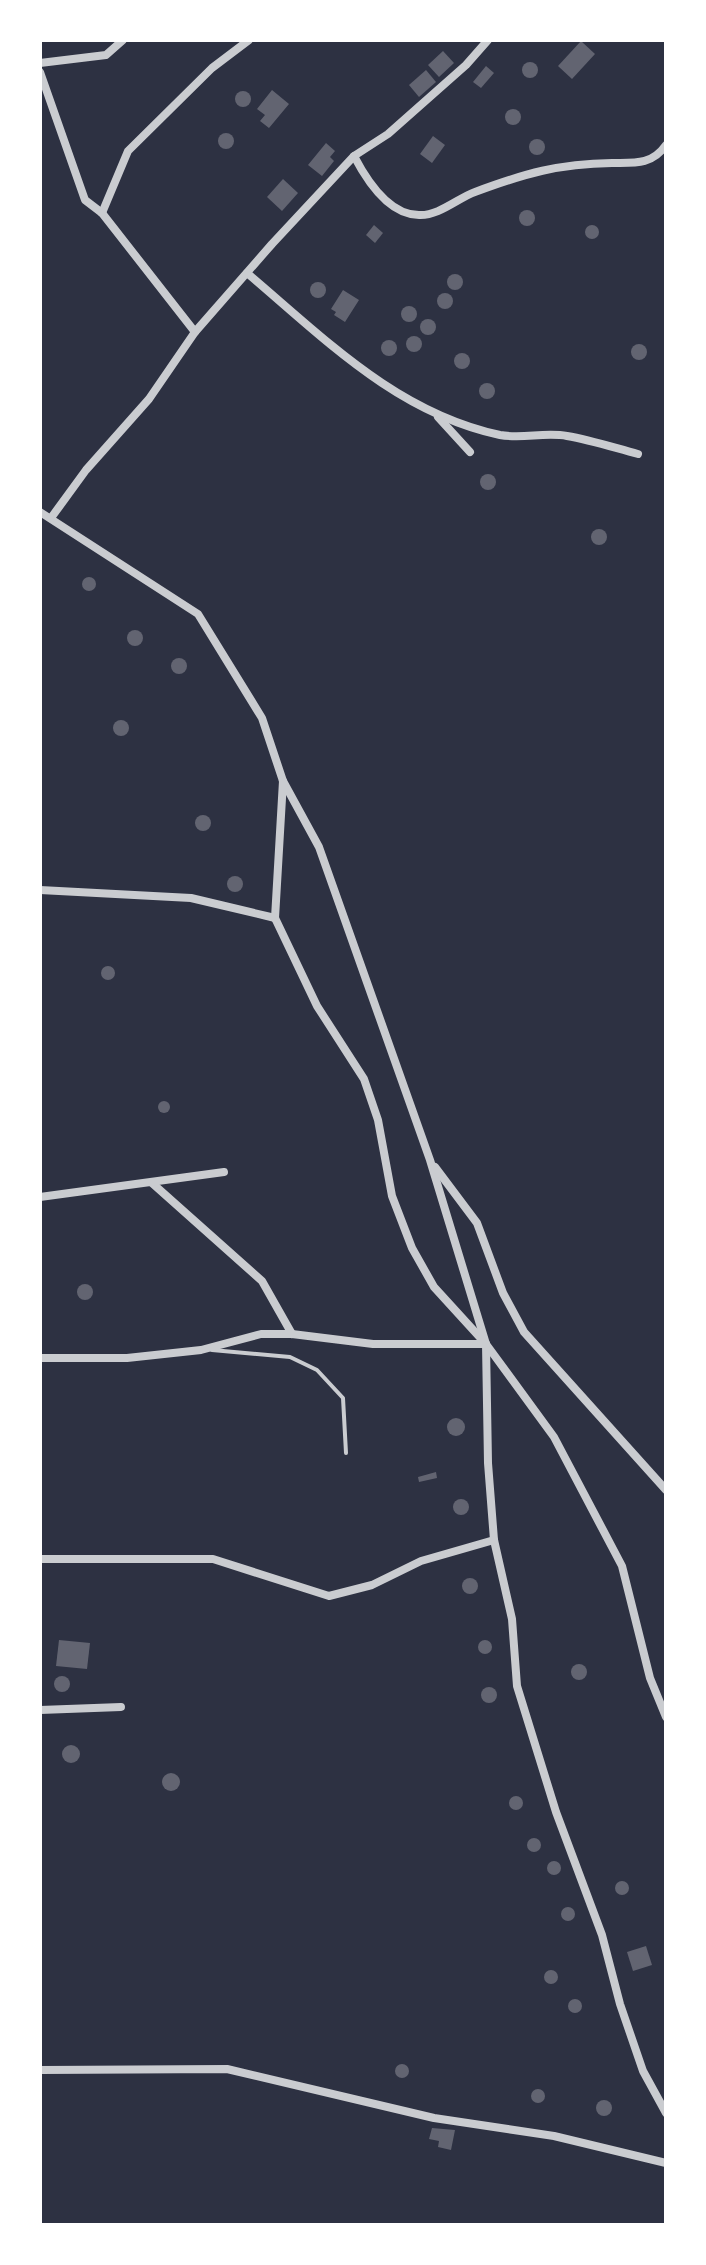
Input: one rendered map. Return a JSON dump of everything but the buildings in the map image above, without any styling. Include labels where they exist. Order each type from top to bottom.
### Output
[{"type":"street","points":[[40,63],[106,55],[123,40]]},
{"type":"street","points":[[102,213],[128,151],[212,68],[249,40]]},
{"type":"street","points":[[51,518],[86,470],[149,399],[195,332],[247,273],[354,156],[388,134],[466,65],[488,40]]},
{"type":"street","points":[[40,72],[85,200],[102,213],[195,332]]},
{"type":"street","points":[[354,156],[370,186],[405,212],[421,216],[471,194],[564,164],[641,162],[657,158],[666,145]]},
{"type":"street","points":[[247,273],[351,361],[403,399],[437,417],[503,435],[565,435],[638,454]]},
{"type":"street","points":[[437,417],[470,452]]},
{"type":"street","points":[[40,512],[198,614],[262,718],[283,781],[319,847],[430,1160],[486,1344],[488,1463],[494,1540],[512,1619],[517,1686],[556,1812],[586,1885],[643,2071],[666,2113]]},
{"type":"street","points":[[283,781],[275,918],[317,1006],[364,1079],[378,1120],[392,1196],[412,1248],[434,1287],[486,1344],[554,1437],[622,1566],[650,1678],[666,1717]]},
{"type":"street","points":[[40,890],[191,898],[275,918]]},
{"type":"street","points":[[430,1160],[477,1223],[503,1293],[524,1332],[666,1490]]},
{"type":"street","points":[[40,1197],[224,1172]]},
{"type":"street","points":[[152,1183],[262,1281],[292,1334]]},
{"type":"street","points":[[40,1358],[127,1358],[201,1350],[261,1334],[292,1334],[373,1344],[486,1344]]},
{"type":"street","points":[[40,1559],[213,1559],[329,1596],[372,1585],[421,1561],[494,1540]]},
{"type":"street","points":[[40,1710],[121,1707]]},
{"type":"street","points":[[40,2070],[227,2069],[434,2118],[554,2136],[666,2163]]},
{"type":"lane","points":[[201,1350],[290,1357],[317,1370],[343,1398],[346,1453]]}]
